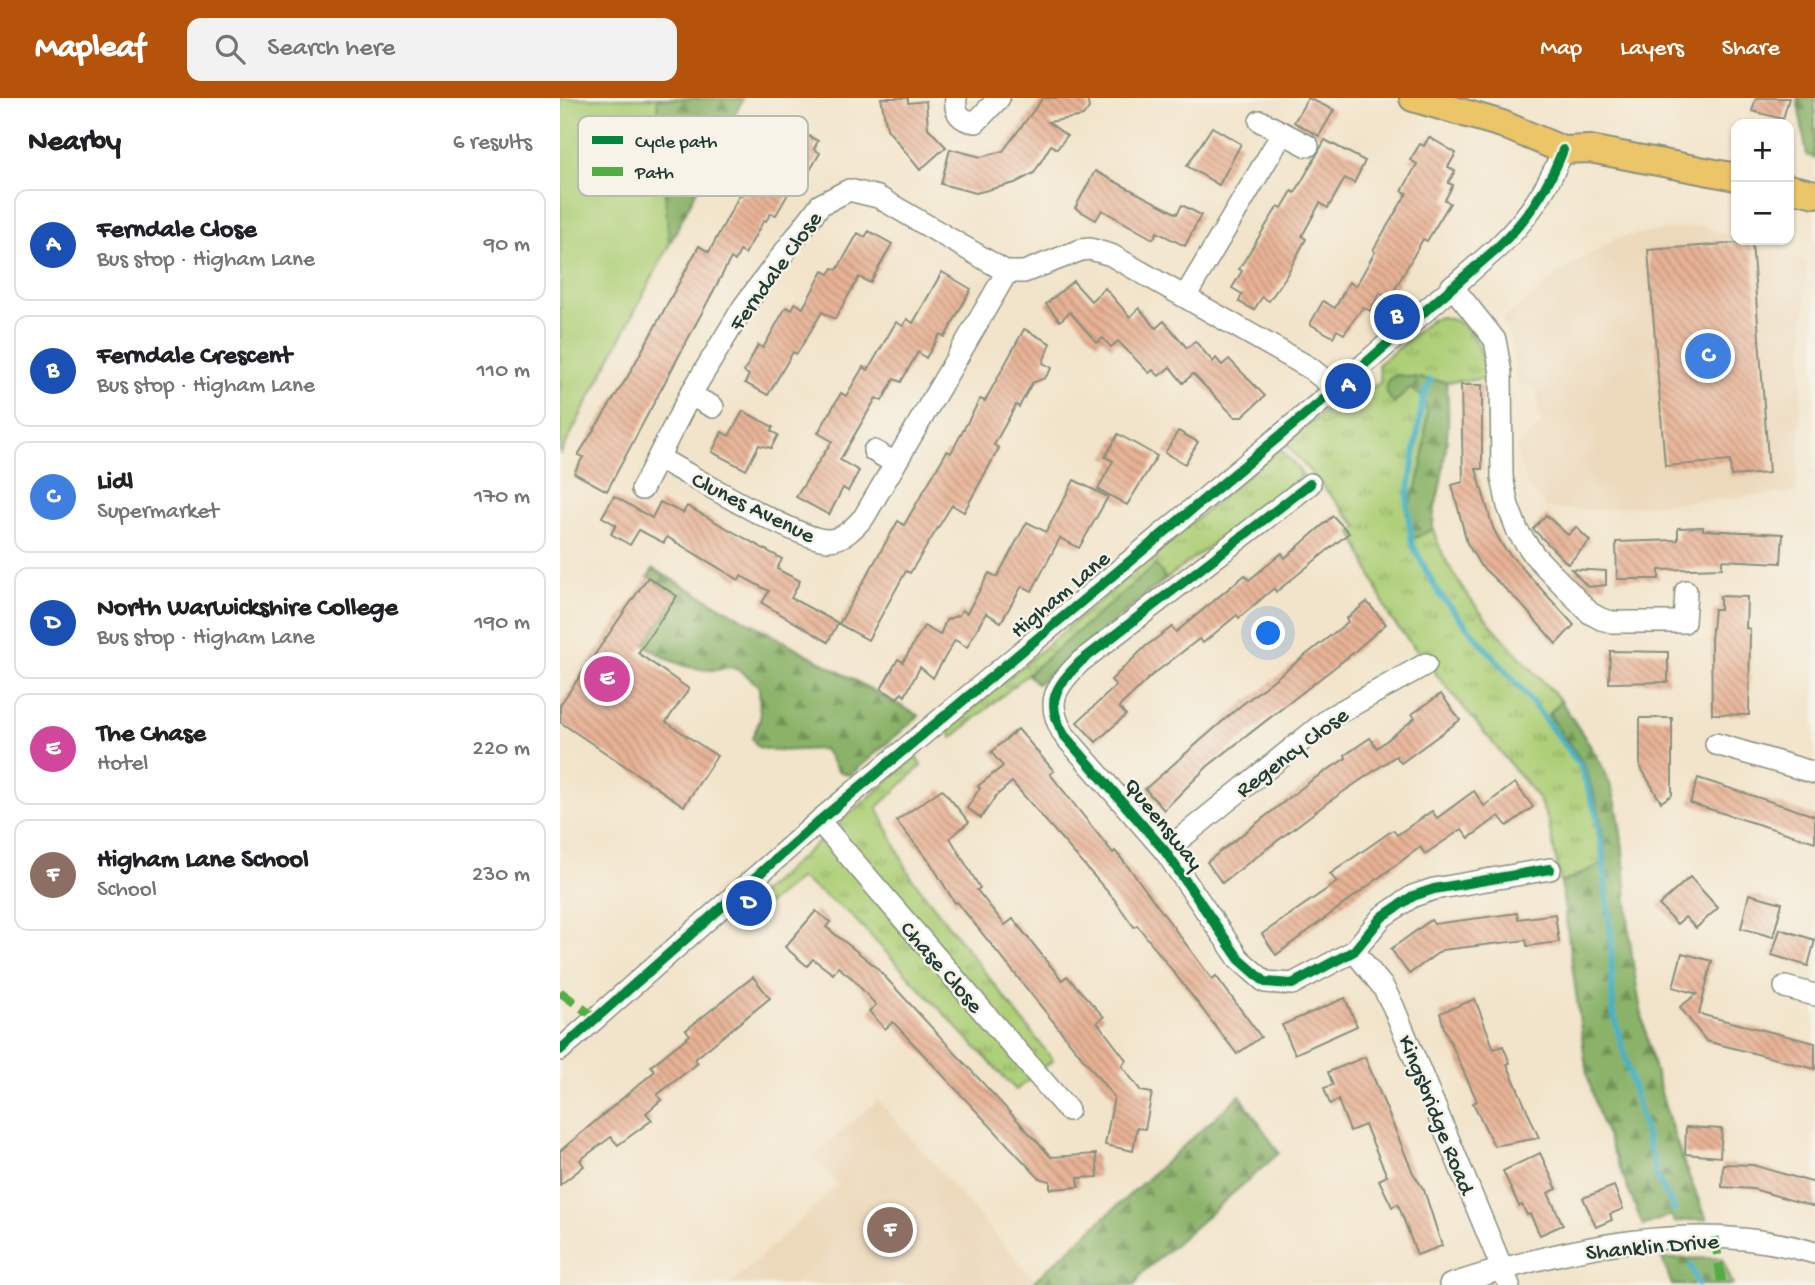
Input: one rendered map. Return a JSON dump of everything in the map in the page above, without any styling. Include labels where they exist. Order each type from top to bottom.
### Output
[{"type":"main road","points":[[1413,98],[1502,124],[1563,150],[1590,149],[1731,176]]},
{"type":"main road","points":[[1794,189],[1815,194]]},
{"type":"street","points":[[956,98],[955,109],[960,115],[967,121],[976,122],[984,118],[999,98]]},
{"type":"street","points":[[1261,121],[1308,145]]},
{"type":"street","points":[[1186,295],[1282,134]]},
{"type":"street","name":"Higham Lane","points":[[560,1050],[819,821],[1336,389],[1515,231],[1546,187],[1563,150]]},
{"type":"street","name":"Ferndale Close","points":[[642,489],[660,459],[690,395],[744,306],[820,205],[841,192],[864,191],[878,197],[1007,272]]},
{"type":"street","points":[[1007,272],[1024,272],[1090,249],[1111,255],[1186,295],[1310,368],[1336,389]]},
{"type":"street","name":"Clunes Avenue","points":[[660,459],[802,535],[831,540],[856,527],[1007,272]]},
{"type":"street","points":[[1452,286],[1495,340],[1501,373],[1502,477],[1508,506],[1518,532],[1535,556],[1590,613],[1612,622],[1684,622],[1686,590]]},
{"type":"street","points":[[690,395],[713,407]]},
{"type":"street","points":[[874,451],[895,463]]},
{"type":"street","name":"Queensway","points":[[1310,484],[1080,662],[1060,683],[1055,696],[1056,720],[1064,734],[1165,851],[1239,959],[1265,982],[1292,984],[1354,951],[1365,934],[1382,917],[1413,896],[1434,889],[1550,869]]},
{"type":"street","name":"Regency Close","points":[[1165,851],[1331,717],[1426,664]]},
{"type":"street","points":[[1716,744],[1815,773]]},
{"type":"street","name":"Chase Close","points":[[819,821],[1068,1110]]},
{"type":"street","name":"Kingsbridge Road","points":[[1354,951],[1383,987],[1393,1006],[1505,1277]]},
{"type":"street","points":[[1785,987],[1815,995]]},
{"type":"street","name":"Shanklin Drive","points":[[1450,1285],[1505,1277],[1621,1243],[1715,1237],[1761,1241],[1815,1253]]},
{"type":"shaded area","points":[[1700,225],[1731,236],[1731,245],[1756,245],[1807,263],[1797,492],[1594,510],[1547,508],[1528,486],[1515,448],[1541,425],[1537,388],[1516,383],[1512,343],[1502,320],[1560,272],[1619,237]]},
{"type":"shaded area","points":[[878,1100],[1039,1285],[730,1285],[838,1185],[813,1156]]},
{"type":"green space","points":[[560,98],[657,98],[658,116],[578,116],[578,196],[665,196],[669,245],[560,455]]},
{"type":"green space","points":[[657,98],[743,99],[734,116],[658,116]]},
{"type":"green space","points":[[1797,98],[1815,98],[1815,158],[1807,155]]},
{"type":"green space","points":[[665,196],[694,196],[669,245]]},
{"type":"green space","points":[[1440,317],[1461,324],[1475,338],[1486,379],[1446,382],[1396,375],[1394,404],[1409,388],[1423,397],[1427,411],[1419,480],[1406,512],[1411,539],[1433,529],[1442,553],[1470,599],[1561,701],[1548,715],[1583,763],[1600,815],[1606,862],[1561,883],[1548,820],[1538,798],[1390,618],[1352,532],[1358,527],[1286,444],[1356,384],[1367,391],[1381,382],[1378,365],[1431,320]]},
{"type":"green space","points":[[1396,375],[1446,382],[1447,440],[1433,529],[1411,540],[1406,512],[1419,480],[1427,411],[1423,397],[1409,388],[1394,404],[1386,392],[1388,380]]},
{"type":"green space","points":[[1280,448],[1303,475],[1166,579],[1156,566],[952,738],[948,729]]},
{"type":"green space","points":[[1156,565],[1166,579],[1037,684],[1028,674]]},
{"type":"green space","points":[[653,569],[919,716],[850,775],[838,771],[824,749],[774,751],[758,747],[752,738],[760,720],[759,687],[750,678],[731,667],[706,670],[687,666],[669,660],[644,644],[677,596],[648,577]]},
{"type":"green space","points":[[1561,701],[1606,773],[1615,799],[1622,839],[1633,963],[1652,1060],[1682,1159],[1707,1219],[1674,1222],[1671,1215],[1643,1226],[1599,1116],[1587,1074],[1561,883],[1606,862],[1600,815],[1583,763],[1548,715]]},
{"type":"green space","points":[[916,756],[921,766],[877,808],[911,877],[1053,1060],[1016,1090],[850,914],[800,878],[754,915],[749,903]]},
{"type":"green space","points":[[1240,1095],[1279,1153],[1142,1273],[1135,1285],[1039,1285],[1035,1280]]},
{"type":"green space","points":[[1722,1258],[1733,1285],[1672,1285],[1662,1259]]},
{"type":"building","points":[[881,98],[908,98],[908,103],[926,101],[928,128],[946,147],[920,170],[887,129]]},
{"type":"building","points":[[1043,98],[1087,98],[1089,108],[1083,116],[1048,122],[1067,136],[1057,149],[1051,145],[1034,173],[1015,183],[976,193],[941,184],[950,149],[981,157],[1003,151]]},
{"type":"building","points":[[1308,98],[1334,110],[1319,136],[1294,122]]},
{"type":"building","points":[[1756,98],[1789,98],[1783,119],[1752,111]]},
{"type":"building","points":[[1212,127],[1241,144],[1219,185],[1187,166]]},
{"type":"building","points":[[808,136],[818,141],[814,149],[820,153],[808,174]]},
{"type":"building","points":[[1429,137],[1456,153],[1448,167],[1455,171],[1448,183],[1453,185],[1445,200],[1450,203],[1427,241],[1423,239],[1390,298],[1380,293],[1370,311],[1363,307],[1344,334],[1337,330],[1333,337],[1310,324],[1323,301],[1335,308],[1349,282],[1356,286],[1375,252],[1373,250],[1407,193],[1402,191],[1417,164],[1410,160],[1420,144],[1424,146]]},
{"type":"building","points":[[1325,140],[1365,161],[1354,183],[1345,178],[1328,208],[1320,203],[1302,236],[1306,239],[1285,278],[1269,301],[1262,297],[1254,310],[1239,302],[1242,294],[1232,288],[1242,271],[1239,269],[1278,206],[1282,208],[1292,191],[1295,193]]},
{"type":"building","points":[[1095,171],[1177,214],[1182,205],[1201,215],[1185,246],[1157,232],[1153,239],[1102,210],[1096,220],[1075,208]]},
{"type":"building","points":[[739,196],[787,196],[776,215],[771,213],[766,221],[764,220],[745,254],[740,251],[735,261],[731,258],[607,491],[574,473],[583,457],[578,455],[628,376],[699,246],[709,252]]},
{"type":"building","points":[[869,231],[892,244],[870,283],[859,277],[835,319],[822,312],[797,354],[793,352],[768,395],[745,383],[749,375],[744,372],[758,345],[763,348],[786,307],[792,310],[795,303],[803,308],[823,271],[829,274],[833,268],[837,270],[858,233],[865,237]]},
{"type":"building","points":[[1731,244],[1752,245],[1769,473],[1731,476],[1730,461],[1665,466],[1648,250]]},
{"type":"building","points":[[942,272],[971,289],[945,337],[940,334],[926,358],[918,352],[901,382],[894,379],[882,401],[876,398],[840,460],[859,471],[848,491],[843,488],[829,515],[796,497],[832,441],[818,433],[841,393],[846,396],[863,367],[868,370],[896,322],[903,326],[907,319],[913,323]]},
{"type":"building","points":[[1073,281],[1091,301],[1105,288],[1130,317],[1139,308],[1156,328],[1164,321],[1187,348],[1195,341],[1213,362],[1216,358],[1222,365],[1229,359],[1265,396],[1242,417],[1235,417],[1193,374],[1183,383],[1170,367],[1159,376],[1153,370],[1149,373],[1118,341],[1111,347],[1103,338],[1097,343],[1070,312],[1060,321],[1046,304]]},
{"type":"building","points":[[1024,329],[1050,343],[1043,363],[1052,368],[1045,378],[1032,383],[1019,407],[1016,405],[994,445],[999,448],[964,512],[952,505],[910,573],[906,571],[868,640],[839,624],[898,521],[904,525],[947,451],[951,453],[980,399],[985,401]]},
{"type":"building","points":[[1461,385],[1482,385],[1482,469],[1476,469],[1493,528],[1504,548],[1574,625],[1556,644],[1521,604],[1480,565],[1467,543],[1452,485],[1463,482]]},
{"type":"building","points":[[743,411],[773,427],[771,431],[778,435],[771,448],[759,445],[746,470],[712,452],[722,432],[729,436]]},
{"type":"building","points":[[1178,431],[1198,442],[1185,464],[1165,453]]},
{"type":"building","points":[[1118,434],[1157,456],[1127,505],[1098,489],[1113,461],[1105,457]]},
{"type":"building","points":[[1074,480],[1108,497],[1079,548],[1060,538],[1032,591],[1022,586],[1001,622],[986,613],[967,647],[955,640],[933,678],[920,667],[905,696],[902,693],[897,698],[881,689],[898,659],[903,662],[924,626],[940,635],[946,620],[959,615],[962,610],[967,613],[989,573],[997,577],[1027,522],[1046,532]]},
{"type":"building","points":[[614,496],[652,518],[660,502],[683,513],[687,506],[782,559],[777,569],[800,581],[791,598],[838,623],[828,642],[762,603],[769,591],[741,576],[739,580],[667,537],[664,543],[639,530],[630,545],[611,534],[616,525],[602,517]]},
{"type":"building","points":[[1546,515],[1568,535],[1576,527],[1590,541],[1568,564],[1533,529]]},
{"type":"building","points":[[1333,516],[1349,533],[1276,592],[1274,588],[1239,618],[1237,615],[1203,643],[1199,639],[1151,676],[1119,707],[1126,715],[1096,742],[1077,722],[1116,686],[1111,680],[1146,646],[1172,627],[1176,632],[1245,575],[1249,580],[1282,553],[1285,558]]},
{"type":"building","points":[[1703,527],[1703,530],[1783,534],[1781,563],[1722,560],[1722,568],[1659,570],[1659,579],[1617,579],[1616,542],[1678,540],[1678,528]]},
{"type":"building","points":[[1571,569],[1606,571],[1606,585],[1588,587]]},
{"type":"building","points":[[648,577],[677,596],[638,653],[689,689],[666,722],[717,756],[684,806],[560,722],[560,705]]},
{"type":"building","points":[[1720,596],[1747,597],[1746,628],[1750,629],[1749,715],[1712,714],[1711,640],[1714,609],[1720,609]]},
{"type":"building","points":[[1367,602],[1386,624],[1208,766],[1164,810],[1145,789],[1239,707],[1348,622],[1346,619]]},
{"type":"building","points":[[1610,651],[1668,652],[1668,682],[1609,683]]},
{"type":"building","points":[[1441,694],[1460,720],[1401,763],[1396,756],[1327,803],[1222,883],[1207,862],[1370,738],[1377,748],[1415,718],[1412,714]]},
{"type":"building","points":[[1640,718],[1672,718],[1672,795],[1661,802],[1640,766]]},
{"type":"building","points":[[1018,729],[1054,771],[1050,774],[1113,853],[1115,851],[1130,869],[1212,979],[1216,976],[1261,1037],[1237,1054],[1137,925],[1134,927],[1114,899],[1012,782],[996,796],[981,818],[967,808],[980,788],[978,786],[1003,766],[991,752]]},
{"type":"building","points":[[1698,778],[1815,816],[1815,842],[1690,803]]},
{"type":"building","points":[[1515,783],[1533,807],[1507,826],[1499,816],[1469,838],[1462,829],[1425,854],[1420,847],[1276,955],[1262,934],[1337,882],[1330,874],[1393,830],[1397,835],[1432,811],[1437,818],[1474,791],[1484,806]]},
{"type":"building","points":[[942,789],[969,822],[950,838],[980,888],[977,890],[1005,925],[1013,919],[1062,980],[1067,976],[1104,1017],[1097,1022],[1126,1060],[1122,1066],[1141,1091],[1152,1093],[1145,1129],[1137,1128],[1133,1151],[1105,1145],[1114,1097],[957,902],[955,903],[930,862],[896,821]]},
{"type":"building","points":[[1690,877],[1718,908],[1696,928],[1685,917],[1677,924],[1659,905]]},
{"type":"building","points":[[1749,894],[1782,903],[1773,937],[1741,928]]},
{"type":"building","points":[[816,911],[830,922],[826,927],[875,966],[1051,1157],[1096,1154],[1098,1177],[1078,1178],[1079,1187],[1050,1189],[1050,1181],[1039,1178],[893,1022],[885,1029],[869,1011],[876,1005],[853,979],[838,967],[833,974],[813,959],[807,966],[785,947]]},
{"type":"building","points":[[1517,913],[1518,919],[1555,914],[1559,942],[1527,946],[1526,940],[1442,950],[1409,974],[1391,949],[1431,920],[1434,924]]},
{"type":"building","points":[[1780,929],[1815,940],[1808,966],[1772,955]]},
{"type":"building","points":[[1682,953],[1712,961],[1699,1014],[1815,1043],[1815,1069],[1706,1041],[1680,1007],[1697,994],[1673,987]]},
{"type":"building","points":[[753,977],[770,998],[695,1059],[698,1063],[657,1095],[661,1100],[646,1113],[652,1120],[618,1145],[611,1137],[580,1160],[584,1166],[560,1185],[560,1151],[655,1071],[651,1066],[690,1035],[686,1030]]},
{"type":"building","points":[[1345,998],[1357,1026],[1295,1054],[1282,1025]]},
{"type":"building","points":[[1475,999],[1494,1049],[1503,1046],[1510,1063],[1507,1064],[1539,1138],[1494,1146],[1473,1103],[1477,1101],[1444,1028],[1440,1013]]},
{"type":"building","points":[[1365,1057],[1413,1173],[1424,1190],[1442,1246],[1417,1255],[1398,1204],[1392,1207],[1379,1180],[1387,1176],[1365,1125],[1350,1131],[1338,1100],[1330,1104],[1324,1088],[1333,1085],[1328,1072]]},
{"type":"building","points":[[1686,1127],[1722,1129],[1720,1157],[1685,1154]]},
{"type":"building","points":[[1540,1153],[1557,1189],[1548,1193],[1563,1225],[1540,1235],[1530,1214],[1527,1215],[1522,1205],[1519,1206],[1503,1171]]},
{"type":"building","points":[[1723,1164],[1753,1165],[1815,1183],[1815,1207],[1753,1189],[1722,1187]]},
{"type":"building","points":[[1614,1186],[1623,1209],[1610,1214],[1612,1220],[1596,1227],[1583,1198]]},
{"type":"waterway","points":[[1431,380],[1423,397],[1407,503],[1412,544],[1439,594],[1523,691],[1580,765],[1596,813],[1602,849],[1611,937],[1613,1012],[1657,1177],[1675,1210]]},
{"type":"waterway","points":[[1691,1266],[1698,1285]]},
{"type":"marked path","points":[[560,992],[594,1017]]},
{"type":"marked path","points":[[1715,1237],[1722,1285]]},
{"type":"cycle path","points":[[560,1050],[819,821],[1336,389],[1496,249],[1535,204],[1563,150]]},
{"type":"cycle path","points":[[1310,484],[1080,662],[1059,687],[1054,704],[1064,735],[1165,851],[1239,959],[1265,982],[1292,984],[1354,951],[1382,917],[1413,896],[1434,889],[1550,869]]},
{"type":"place","name":"Ferndale Crescent","points":[[1397,317]]},
{"type":"place","name":"Lidl","points":[[1708,356]]},
{"type":"place","name":"Ferndale Close","points":[[1348,386]]},
{"type":"place","name":"The Chase","points":[[607,679]]},
{"type":"place","name":"North Warwickshire College","points":[[749,903]]},
{"type":"place","name":"Higham Lane School","points":[[890,1230]]}]
